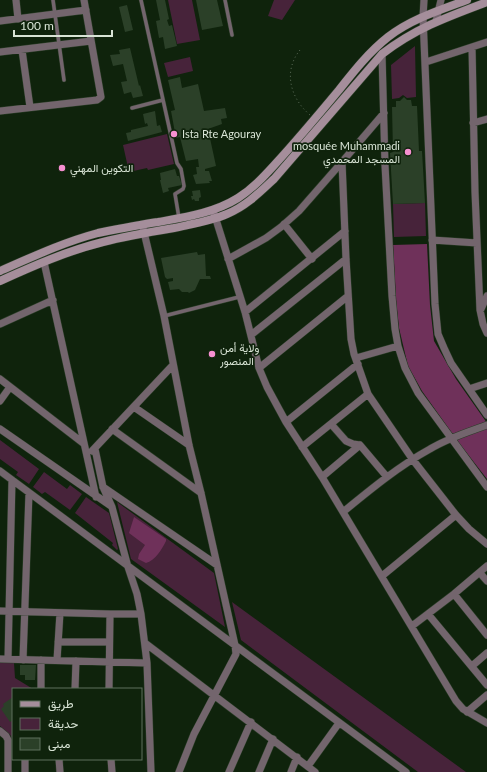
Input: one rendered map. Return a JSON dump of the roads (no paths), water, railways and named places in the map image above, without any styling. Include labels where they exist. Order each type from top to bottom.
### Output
[{"type":"main road","points":[[0,271],[50,248],[72,241],[99,233],[213,210],[231,202],[251,189],[282,157],[367,56],[389,36],[409,23],[454,2],[467,0]]},
{"type":"main road","points":[[0,281],[78,249],[216,218],[228,214],[249,202],[274,179],[382,54],[395,44],[436,21],[487,2]]},
{"type":"main road","points":[[389,36],[395,44]]},
{"type":"street","points":[[16,0],[18,18]]},
{"type":"street","points":[[0,111],[97,100],[101,97],[84,0]]},
{"type":"street","points":[[424,0],[423,17],[432,240],[438,334],[451,363],[487,414]]},
{"type":"street","points":[[436,21],[441,0]]},
{"type":"street","points":[[0,21],[86,10]]},
{"type":"street","points":[[0,52],[91,41]]},
{"type":"street","points":[[426,62],[487,42]]},
{"type":"street","points":[[472,47],[473,123],[480,310],[483,324],[487,333]]},
{"type":"street","points":[[22,50],[30,107]]},
{"type":"street","points":[[382,54],[392,296],[398,346],[405,368],[418,392],[487,487]]},
{"type":"street","points":[[228,259],[266,238],[299,211],[384,113]]},
{"type":"street","points":[[473,123],[487,119]]},
{"type":"street","points":[[342,162],[351,339],[368,394],[413,460],[456,515],[469,529],[487,544]]},
{"type":"street","points":[[213,210],[239,297],[245,312],[259,368],[267,387],[286,422],[322,477],[456,702],[467,712],[476,715],[487,723]]},
{"type":"street","points":[[142,224],[164,316],[189,446],[201,493],[236,654],[194,734],[179,772]]},
{"type":"street","points":[[284,224],[312,258]]},
{"type":"street","points":[[245,312],[345,231]]},
{"type":"street","points":[[432,240],[477,243]]},
{"type":"street","points":[[251,335],[346,259]]},
{"type":"street","points":[[44,262],[96,497]]},
{"type":"street","points":[[259,368],[348,296]]},
{"type":"street","points":[[480,310],[487,296]]},
{"type":"street","points":[[0,324],[53,300]]},
{"type":"street","points":[[286,422],[357,361],[398,346]]},
{"type":"street","points":[[87,457],[173,365]]},
{"type":"street","points":[[0,379],[83,443]]},
{"type":"street","points":[[468,389],[487,383]]},
{"type":"street","points":[[0,401],[10,387]]},
{"type":"street","points":[[302,447],[368,394]]},
{"type":"street","points":[[134,407],[189,446]]},
{"type":"street","points":[[331,424],[346,441],[360,445],[387,477]]},
{"type":"street","points":[[343,512],[387,477],[431,448],[487,425]]},
{"type":"street","points":[[0,429],[112,507]]},
{"type":"street","points":[[112,429],[201,493]]},
{"type":"street","points":[[322,477],[360,445]]},
{"type":"street","points":[[95,449],[103,487],[112,507],[137,594],[141,614],[147,662],[151,772]]},
{"type":"street","points":[[0,471],[406,772]]},
{"type":"street","points":[[8,659],[12,480]]},
{"type":"street","points":[[103,487],[217,565]]},
{"type":"street","points":[[23,660],[29,493]]},
{"type":"street","points":[[382,576],[456,515]]},
{"type":"street","points":[[412,626],[454,594],[487,566]]},
{"type":"street","points":[[480,573],[487,581]]},
{"type":"street","points":[[454,594],[487,635]]},
{"type":"street","points":[[0,611],[141,614]]},
{"type":"street","points":[[57,660],[60,613]]},
{"type":"street","points":[[109,688],[110,614]]},
{"type":"street","points":[[428,614],[487,685]]},
{"type":"street","points":[[58,642],[109,642]]},
{"type":"street","points":[[145,644],[251,722],[315,772]]},
{"type":"street","points":[[472,666],[487,653]]},
{"type":"street","points":[[0,659],[147,662]]},
{"type":"street","points":[[41,660],[41,688]]},
{"type":"street","points":[[75,688],[76,661]]},
{"type":"street","points":[[467,712],[487,695]]},
{"type":"street","points":[[230,772],[251,722]]},
{"type":"street","points":[[308,766],[339,723]]},
{"type":"street","points":[[0,731],[8,740],[8,772]]},
{"type":"street","points":[[259,772],[272,739]]},
{"type":"street","points":[[291,772],[297,758]]},
{"type":"street","points":[[25,760],[25,772]]},
{"type":"street","points":[[59,760],[60,772]]},
{"type":"street","points":[[111,760],[112,772]]},
{"type":"lane","points":[[53,0],[64,80]]},
{"type":"lane","points":[[141,0],[177,163],[181,169],[184,186],[183,189],[175,194],[179,218]]},
{"type":"lane","points":[[225,0],[232,36]]},
{"type":"lane","points":[[132,108],[163,100]]},
{"type":"lane","points":[[164,316],[239,297]]},
{"type":"place","name":"Ista Rte Agouray","points":[[174,134]]},
{"type":"place","name":"mosquée Muhammadi المسجد المحمدي","points":[[408,152]]},
{"type":"place","name":"التكوين المهني","points":[[62,168]]},
{"type":"place","name":"ولاية أمن المنصور","points":[[212,354]]}]
